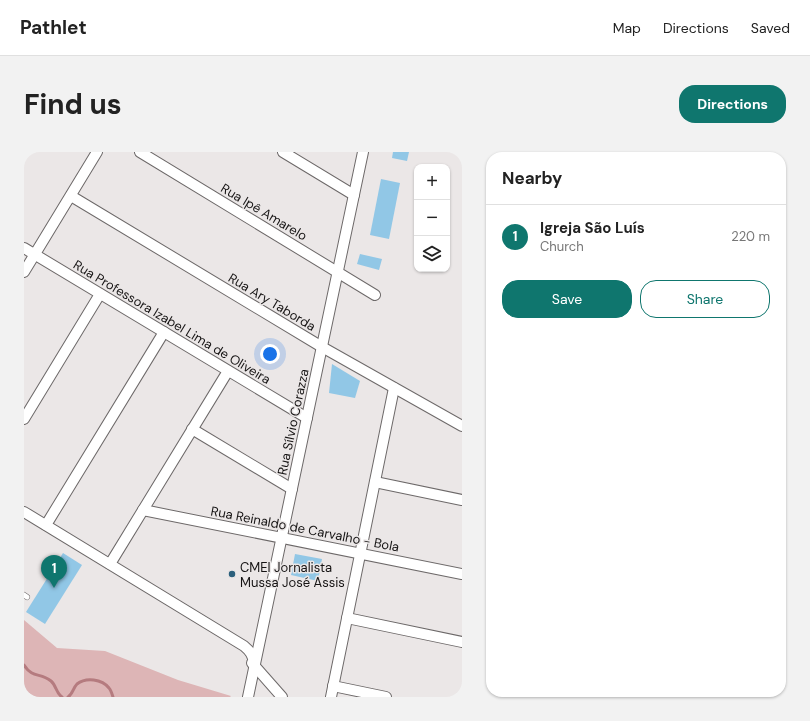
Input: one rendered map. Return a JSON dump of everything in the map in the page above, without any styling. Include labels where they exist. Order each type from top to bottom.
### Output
[{"type":"street","points":[[24,272],[97,152]]},
{"type":"street","name":"Rua Ipê Amarelo","points":[[140,152],[375,295]]},
{"type":"street","points":[[283,152],[354,195]]},
{"type":"street","name":"Rua Sílvio Corazza","points":[[248,697],[363,152]]},
{"type":"street","name":"Rua Ary Taborda","points":[[71,196],[322,347],[462,426]]},
{"type":"street","name":"Rua Professora Izabel Lima de Oliveira","points":[[24,248],[306,418]]},
{"type":"street","points":[[24,419],[100,294]]},
{"type":"street","points":[[46,525],[164,332]]},
{"type":"street","points":[[110,564],[228,371]]},
{"type":"street","points":[[331,697],[394,388]]},
{"type":"street","points":[[192,429],[292,489]]},
{"type":"street","points":[[375,482],[462,500]]},
{"type":"street","name":"Rua Reinaldo de Carvalho - Bola","points":[[143,510],[462,574]]},
{"type":"street","points":[[24,512],[224,634],[282,697]]},
{"type":"street","points":[[347,618],[462,642]]},
{"type":"street","points":[[333,686],[386,697]]},
{"type":"shaded area","points":[[24,620],[57,648],[105,651],[178,680],[231,696],[24,697]]},
{"type":"building","points":[[393,152],[409,152],[407,161],[392,158]]},
{"type":"building","points":[[381,179],[400,183],[389,239],[370,235]]},
{"type":"building","points":[[360,254],[382,259],[379,270],[357,264]]},
{"type":"building","points":[[332,364],[360,381],[355,398],[329,393]]},
{"type":"building","points":[[63,553],[82,565],[45,624],[26,612]]},
{"type":"building","points":[[295,554],[322,559],[318,581],[291,575]]},
{"type":"waterway","points":[[24,665],[30,672],[51,681],[62,697]]},
{"type":"waterway","points":[[68,697],[77,684],[85,680],[94,680],[106,685],[113,697]]},
{"type":"place","name":"CMEI Jornalista Mussa José Assis","points":[[232,574]]},
{"type":"place","name":"Igreja São Luís","points":[[54,588]]}]
